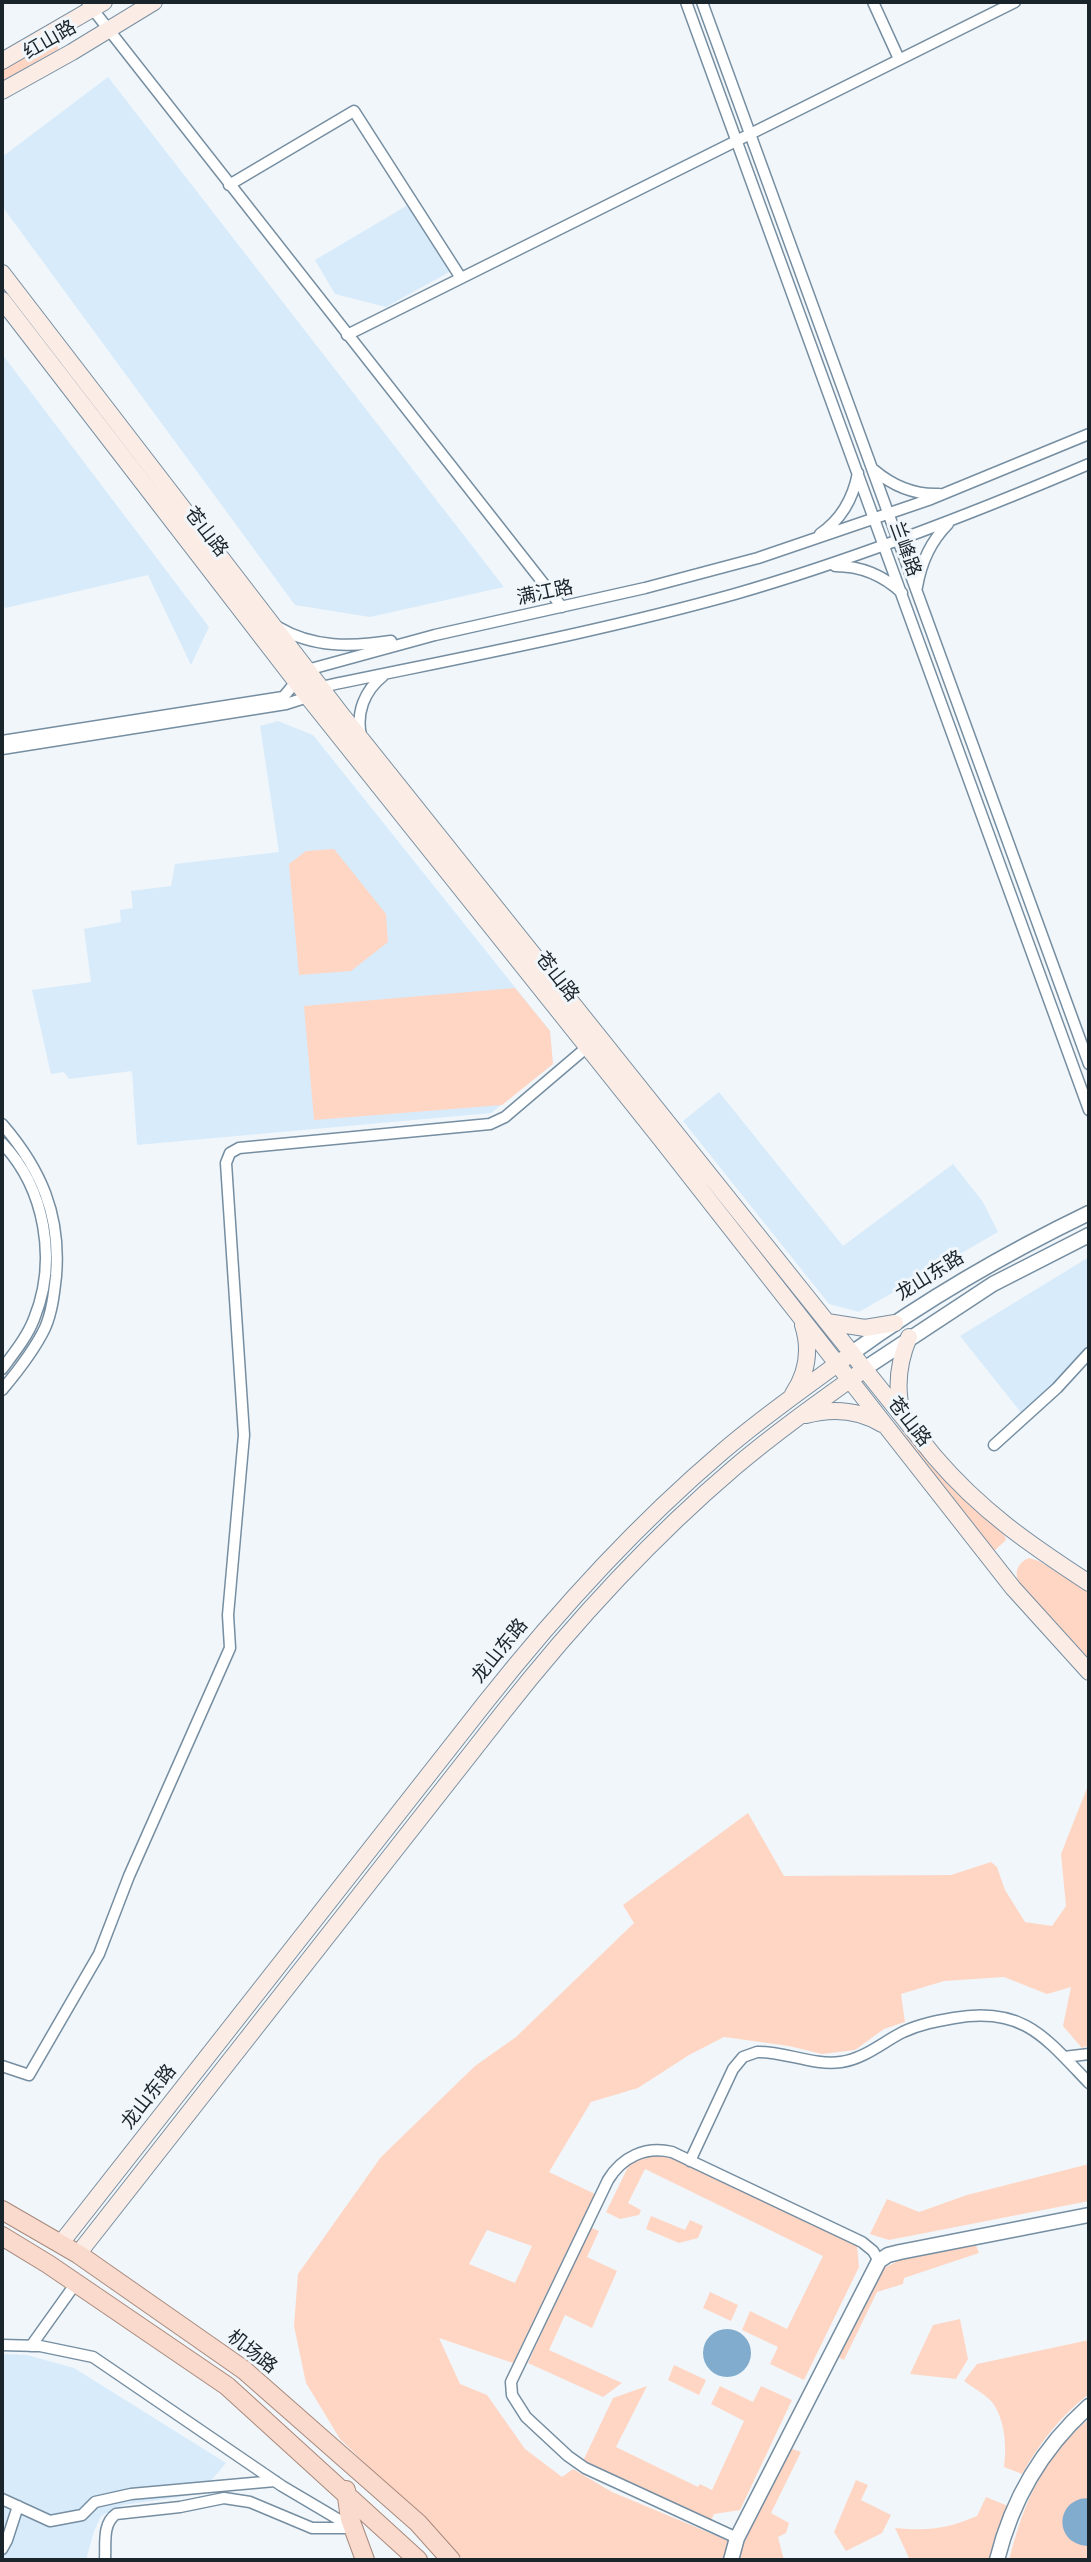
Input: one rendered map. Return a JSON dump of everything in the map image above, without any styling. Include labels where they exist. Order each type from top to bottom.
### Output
[{"type":"main road","name":"红山路","points":[[2,90],[154,2]]},
{"type":"main road","name":"红山路","points":[[2,61],[94,4]]},
{"type":"main road","name":"苍山路","points":[[2,273],[270,622],[301,675]]},
{"type":"main road","name":"苍山路","points":[[2,300],[315,692],[586,1048],[1013,1588],[1089,1672]]},
{"type":"main road","name":"苍山路","points":[[315,692],[362,739],[944,1469],[990,1513],[1031,1545],[1089,1583]]},
{"type":"main road","points":[[790,1398],[803,1375],[807,1358],[807,1340],[798,1314]]},
{"type":"main road","points":[[827,1322],[865,1328],[895,1323]]},
{"type":"main road","points":[[903,1419],[898,1380],[901,1358],[909,1338]]},
{"type":"main road","name":"龙山东路","points":[[61,2243],[485,1703],[556,1617],[623,1544],[683,1486],[735,1441],[852,1353]]},
{"type":"main road","name":"龙山东路","points":[[78,2254],[501,1715],[571,1630],[697,1500],[797,1418],[864,1369]]},
{"type":"main road","points":[[797,1418],[820,1412],[844,1411],[867,1416],[887,1427]]},
{"type":"main road","points":[[88,2209],[103,2222]]},
{"type":"main road","name":"机场路","points":[[2,2210],[78,2254],[244,2370],[418,2523],[451,2560]]},
{"type":"main road","points":[[2,2236],[227,2386],[418,2560]]},
{"type":"main road","points":[[347,2461],[346,2492],[353,2528],[365,2560]]},
{"type":"street","name":"兰峰路","points":[[686,2],[1089,1110]]},
{"type":"street","name":"兰峰路","points":[[702,2],[1089,1064]]},
{"type":"street","points":[[873,2],[899,60]]},
{"type":"street","points":[[347,335],[1015,2]]},
{"type":"street","points":[[94,4],[109,30],[229,185],[562,607]]},
{"type":"street","points":[[229,185],[354,111],[461,278]]},
{"type":"street","name":"满江路","points":[[2,741],[283,697],[301,675],[435,635],[726,568],[805,543],[945,494],[1089,434]]},
{"type":"street","points":[[2,749],[286,704],[315,692],[386,673],[674,609],[811,570],[885,545],[1089,464]]},
{"type":"street","points":[[873,469],[900,488],[922,494],[945,494]]},
{"type":"street","points":[[805,543],[824,532],[839,518],[850,501],[858,473]]},
{"type":"street","points":[[917,589],[929,548],[953,520]]},
{"type":"street","points":[[811,570],[834,566],[856,567],[877,575],[903,594]]},
{"type":"street","points":[[270,622],[302,639],[331,645],[364,645],[435,635]]},
{"type":"street","points":[[362,739],[359,720],[363,701],[372,685],[386,673]]},
{"type":"street","points":[[2,2066],[29,2076],[99,1954],[129,1876],[230,1648],[228,1615],[244,1434],[226,1163],[230,1153],[239,1148],[490,1124],[505,1117],[586,1048]]},
{"type":"street","points":[[2,1124],[28,1159],[45,1190],[53,1213],[57,1264],[48,1320],[29,1355],[2,1390]]},
{"type":"street","points":[[2,1143],[26,1174],[41,1215],[43,1278],[36,1315],[28,1332],[2,1368]]},
{"type":"street","name":"龙山东路","points":[[852,1353],[983,1267],[1089,1213]]},
{"type":"street","name":"龙山东路","points":[[864,1369],[993,1284],[1089,1235]]},
{"type":"street","points":[[36,1315],[48,1320]]},
{"type":"street","points":[[994,1445],[1057,1388],[1089,1353]]},
{"type":"street","points":[[690,2161],[733,2069],[738,2061],[748,2054],[760,2052],[841,2062],[862,2055],[917,2026],[985,2013],[1008,2017],[1023,2024],[1064,2057],[1089,2083]]},
{"type":"street","points":[[1064,2057],[1089,2054]]},
{"type":"street","points":[[737,2538],[585,2468],[531,2423],[510,2389],[525,2351],[613,2172],[630,2157],[648,2151],[672,2152],[862,2242],[873,2251],[879,2261]]},
{"type":"street","points":[[731,2560],[737,2538],[879,2261],[900,2252],[1089,2215]]},
{"type":"street","points":[[31,2346],[76,2283]]},
{"type":"street","points":[[2,2347],[31,2346],[93,2357],[275,2481],[353,2528]]},
{"type":"street","points":[[997,2560],[1010,2517],[1030,2476],[1056,2439],[1089,2406]]},
{"type":"street","points":[[2,2499],[50,2521],[82,2515],[95,2501],[131,2494],[275,2481]]},
{"type":"street","points":[[105,2560],[107,2525],[109,2518],[116,2514],[180,2507],[224,2498],[250,2502],[312,2528],[353,2528]]},
{"type":"street","points":[[2,2549],[8,2540],[18,2506]]},
{"type":"shaded area","points":[[54,41],[59,49],[2,81],[2,70]]},
{"type":"shaded area","points":[[108,77],[504,587],[370,617],[295,605],[2,206],[2,157]]},
{"type":"shaded area","points":[[413,202],[453,270],[386,307],[335,294],[315,260]]},
{"type":"shaded area","points":[[2,354],[209,627],[191,665],[148,575],[5,608],[2,598]]},
{"type":"shaded area","points":[[278,721],[313,735],[550,1031],[553,1064],[491,1113],[137,1145],[132,1071],[69,1079],[64,1072],[51,1074],[32,990],[91,982],[84,929],[121,922],[120,910],[133,908],[131,891],[171,886],[175,864],[279,852],[260,726]]},
{"type":"shaded area","points":[[334,849],[386,914],[388,942],[351,971],[299,975],[289,864],[306,851]]},
{"type":"shaded area","points":[[515,988],[550,1031],[553,1064],[502,1105],[314,1120],[304,1006]]},
{"type":"shaded area","points":[[719,1092],[843,1246],[953,1164],[983,1202],[998,1232],[859,1312],[829,1304],[683,1121]]},
{"type":"shaded area","points":[[1089,1257],[1089,1350],[1023,1415],[960,1336]]},
{"type":"shaded area","points":[[895,1423],[949,1485],[1005,1536],[1006,1540],[994,1551],[892,1425]]},
{"type":"shaded area","points":[[1029,1558],[1039,1561],[1089,1592],[1089,1661],[1018,1581],[1018,1567]]},
{"type":"shaded area","points":[[1089,1783],[1089,2045],[1082,2048],[1063,2026],[1071,1987],[1047,1994],[1004,1977],[944,1981],[901,1994],[905,2022],[884,2029],[855,2050],[822,2054],[789,2046],[724,2037],[689,2055],[638,2088],[591,2102],[549,2172],[595,2194],[513,2363],[439,2338],[460,2384],[487,2395],[525,2449],[562,2477],[573,2469],[612,2492],[729,2541],[726,2560],[464,2560],[340,2439],[306,2383],[294,2326],[298,2274],[381,2157],[475,2066],[516,2037],[634,1923],[623,1905],[748,1813],[784,1876],[951,1875],[991,1862],[997,1867],[1005,1890],[1025,1922],[1052,1926],[1066,1906],[1061,1854]],"holes":[[[487,2230],[532,2246],[515,2283],[469,2264]]]},
{"type":"shaded area","points":[[659,2152],[857,2246],[859,2267],[804,2380],[770,2364],[778,2347],[742,2330],[750,2311],[787,2329],[823,2256],[645,2169],[628,2203],[641,2210],[639,2215],[620,2219],[606,2212],[631,2161]]},
{"type":"shaded area","points":[[1089,2164],[1089,2201],[889,2240],[870,2234],[887,2199],[919,2212],[967,2195]]},
{"type":"shaded area","points":[[651,2216],[685,2230],[690,2220],[703,2226],[698,2238],[679,2243],[646,2229]]},
{"type":"shaded area","points":[[589,2227],[599,2231],[587,2257],[617,2271],[592,2328],[565,2315],[549,2350],[622,2383],[603,2397],[528,2363]]},
{"type":"shaded area","points":[[975,2243],[979,2253],[904,2278],[903,2284],[877,2292],[844,2360],[834,2355],[876,2272],[912,2254]]},
{"type":"shaded area","points":[[710,2292],[738,2305],[731,2321],[703,2308]]},
{"type":"shaded area","points":[[960,2319],[968,2359],[956,2379],[910,2374],[933,2325]]},
{"type":"shaded area","points":[[1089,2340],[1089,2394],[1051,2431],[1022,2474],[1004,2467],[1004,2433],[1000,2417],[986,2396],[964,2381],[977,2364]]},
{"type":"shaded area","points":[[4,2354],[27,2355],[74,2368],[226,2463],[200,2494],[123,2505],[101,2516],[86,2560],[2,2560]]},
{"type":"shaded area","points":[[674,2365],[706,2380],[699,2395],[668,2380]]},
{"type":"shaded area","points":[[647,2386],[616,2447],[698,2487],[700,2484],[712,2490],[744,2421],[711,2404],[720,2386],[753,2402],[761,2386],[792,2400],[740,2510],[714,2514],[710,2523],[583,2461],[613,2398]]},
{"type":"shaded area","points":[[1089,2419],[1089,2560],[1009,2560],[1021,2519],[1037,2482],[1059,2449]]},
{"type":"shaded area","points":[[787,2447],[801,2452],[771,2513],[789,2523],[786,2533],[778,2537],[784,2560],[738,2560],[743,2541]]},
{"type":"shaded area","points":[[856,2480],[868,2485],[861,2500],[891,2515],[882,2533],[846,2551],[834,2532]]},
{"type":"shaded area","points":[[986,2497],[1008,2506],[989,2560],[910,2560],[895,2528],[937,2528],[966,2520],[977,2516]]},
{"type":"water","points":[[727,2329],[744,2336],[751,2353],[744,2370],[727,2377],[710,2370],[703,2353],[710,2336]]},
{"type":"water","points":[[1089,2498],[1087,2546],[1068,2537],[1062,2521],[1064,2512],[1070,2505]]}]
